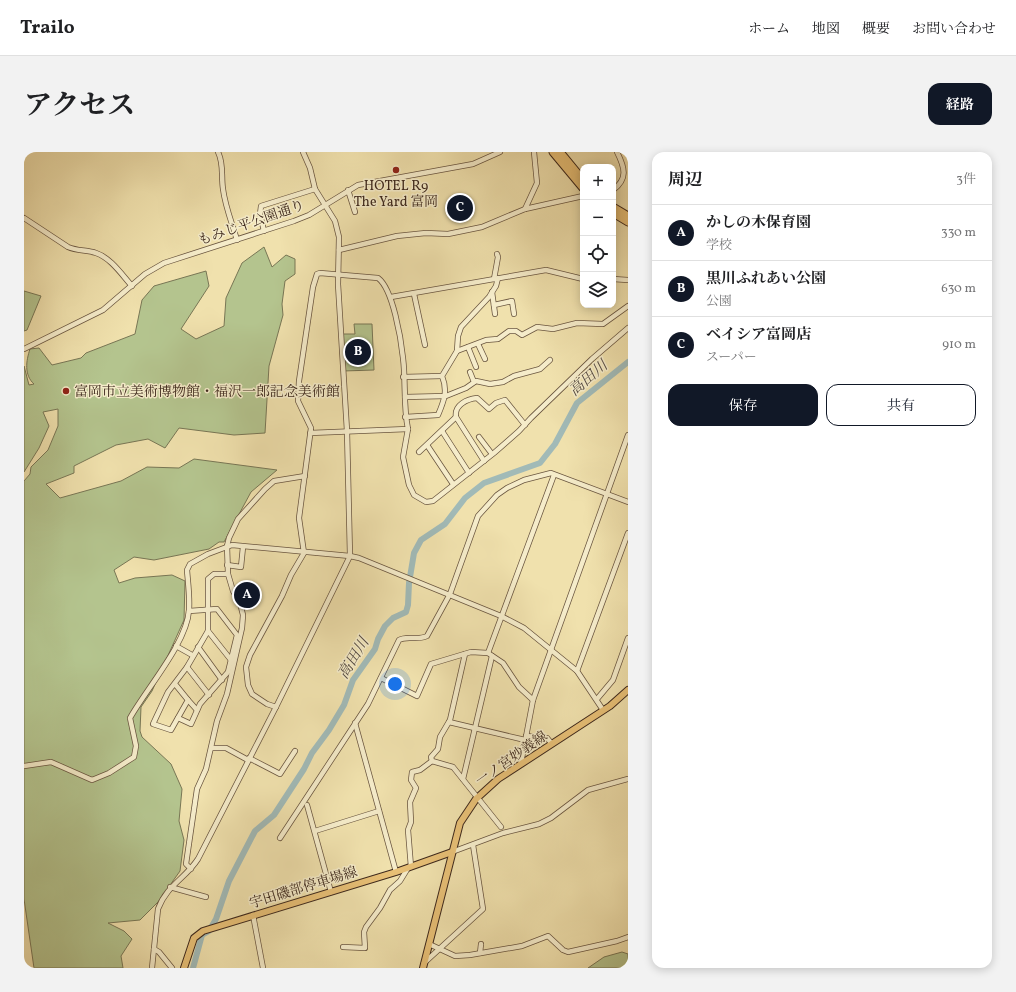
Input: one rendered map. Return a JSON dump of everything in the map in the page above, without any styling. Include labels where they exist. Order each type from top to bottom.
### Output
[{"type":"highway","points":[[553,152],[580,184]]},
{"type":"highway","points":[[560,152],[580,176]]},
{"type":"highway","points":[[616,209],[628,216]]},
{"type":"highway","points":[[616,215],[628,222]]},
{"type":"main road","name":"一ノ宮妙義線","points":[[423,967],[460,823],[478,797],[491,785],[521,763],[603,710],[628,690]]},
{"type":"main road","name":"宇田磯部停車場線","points":[[184,968],[194,938],[203,931],[396,872],[452,852]]},
{"type":"street","points":[[218,152],[222,166],[223,188],[227,208],[237,240]]},
{"type":"street","points":[[152,968],[158,909],[170,887],[191,869],[198,859],[350,556],[347,431],[338,273],[339,237],[335,221],[315,189],[310,168],[303,152]]},
{"type":"street","name":"もみじ平公園通り","points":[[24,349],[103,310],[145,274],[164,263],[309,215],[348,190],[367,182],[473,164],[500,152]]},
{"type":"street","points":[[525,209],[537,183],[534,152]]},
{"type":"street","points":[[616,187],[624,180],[624,167],[617,152]]},
{"type":"street","points":[[264,231],[260,214],[261,206],[315,189]]},
{"type":"street","points":[[348,190],[354,212]]},
{"type":"street","points":[[339,250],[397,236],[426,233],[448,234],[482,227],[525,209],[580,197]]},
{"type":"street","points":[[24,218],[68,247],[75,250],[95,252],[104,257],[132,286]]},
{"type":"street","points":[[442,376],[457,350],[458,336],[461,327],[483,305],[492,292],[496,278],[497,254]]},
{"type":"street","points":[[391,296],[414,294],[546,270],[580,278]]},
{"type":"street","points":[[276,706],[267,704],[252,694],[248,685],[246,667],[250,655],[282,596],[290,575],[304,553],[299,518],[311,428],[298,402],[299,381],[309,322],[310,301],[317,274],[338,273],[378,278],[384,282],[391,296],[404,358],[403,377],[405,417],[408,429],[403,457],[409,486],[414,495],[426,502],[433,501],[484,461],[525,425],[592,359],[628,328]]},
{"type":"street","points":[[616,278],[628,280]]},
{"type":"street","points":[[492,292],[495,314]]},
{"type":"street","points":[[414,294],[425,345]]},
{"type":"street","points":[[494,305],[512,301],[514,314]]},
{"type":"street","points":[[457,350],[501,338],[509,331],[516,331],[522,334],[538,327],[553,330],[577,323],[603,324],[628,306]]},
{"type":"street","points":[[478,344],[485,359]]},
{"type":"street","points":[[468,346],[476,367]]},
{"type":"street","points":[[405,397],[446,396],[466,388],[474,382],[480,381],[485,384],[496,384],[514,376],[540,369],[550,360]]},
{"type":"street","points":[[470,372],[474,382]]},
{"type":"street","points":[[403,377],[442,376]]},
{"type":"street","points":[[405,417],[438,415],[446,396],[445,384],[442,376]]},
{"type":"street","points":[[419,452],[456,417],[458,408],[469,399],[477,398],[489,409],[496,403],[506,400],[525,425]]},
{"type":"street","points":[[456,417],[484,461]]},
{"type":"street","points":[[310,433],[408,429]]},
{"type":"street","points":[[442,431],[469,473]]},
{"type":"street","points":[[521,763],[533,700],[550,649],[628,435]]},
{"type":"street","points":[[479,437],[492,454]]},
{"type":"street","points":[[427,445],[453,484]]},
{"type":"street","points":[[280,838],[355,723],[381,678],[399,640],[403,638],[423,639],[427,636],[450,594],[478,516],[497,495],[507,488],[551,473],[628,502]]},
{"type":"street","points":[[463,779],[490,655],[502,616],[554,475]]},
{"type":"street","points":[[191,869],[186,864],[197,789],[206,769],[212,748],[217,721],[232,673],[243,621],[240,604],[233,592],[228,574],[227,546],[232,529],[238,519],[265,489],[274,481],[305,476]]},
{"type":"street","points":[[577,671],[628,533]]},
{"type":"street","points":[[24,766],[51,762],[92,780],[109,773],[130,760],[136,753],[130,718],[176,646],[185,627],[189,611],[187,570],[190,564],[227,546],[350,556],[450,594],[502,616],[524,628],[577,671],[603,710]]},
{"type":"street","points":[[227,565],[241,567],[243,547]]},
{"type":"street","points":[[188,700],[171,730],[153,724],[168,692],[187,667],[192,655],[208,631],[208,580],[210,576],[214,574],[228,574]]},
{"type":"street","points":[[178,718],[192,724],[198,710],[228,672],[236,635],[217,610],[208,609],[189,611]]},
{"type":"street","points":[[208,631],[231,660]]},
{"type":"street","points":[[597,699],[613,680],[628,638]]},
{"type":"street","points":[[176,646],[192,655]]},
{"type":"street","points":[[198,647],[222,680]]},
{"type":"street","points":[[381,678],[417,696],[431,664],[471,652],[490,655],[503,663],[519,687],[533,700]]},
{"type":"street","points":[[432,761],[431,757],[438,749],[440,737],[449,722],[465,654]]},
{"type":"street","points":[[187,667],[209,695]]},
{"type":"street","points":[[175,684],[198,710]]},
{"type":"street","points":[[449,722],[526,738],[547,738],[552,744]]},
{"type":"street","points":[[355,723],[396,872]]},
{"type":"street","points":[[212,748],[226,748],[280,774],[295,751]]},
{"type":"street","points":[[432,761],[453,767],[501,827]]},
{"type":"street","points":[[343,947],[365,948],[364,932],[366,927],[380,908],[390,890],[400,881],[409,867],[408,830],[411,822],[410,802],[416,788],[411,780],[412,772],[420,770],[432,761]]},
{"type":"street","points":[[452,852],[503,833],[539,824],[551,818],[588,790],[628,779]]},
{"type":"street","points":[[307,805],[331,892]]},
{"type":"street","points":[[315,831],[379,812]]},
{"type":"street","points":[[423,967],[483,909],[473,845]]},
{"type":"street","points":[[170,887],[206,897]]},
{"type":"street","points":[[253,915],[263,968]]},
{"type":"street","points":[[429,944],[455,956],[522,946],[548,936],[563,950],[568,952],[617,941],[628,937]]},
{"type":"street","points":[[480,953],[481,944]]},
{"type":"street","points":[[154,949],[159,952],[172,968]]},
{"type":"green space","points":[[264,247],[272,267],[286,255],[295,259],[295,274],[285,281],[282,304],[283,315],[269,366],[265,433],[234,435],[179,428],[165,448],[148,439],[116,445],[74,466],[74,473],[46,484],[60,498],[121,481],[147,467],[179,468],[194,459],[277,470],[251,492],[224,542],[219,542],[209,549],[154,560],[134,557],[114,570],[119,583],[135,578],[172,575],[185,581],[184,620],[152,691],[141,707],[140,731],[142,737],[171,764],[182,789],[179,821],[184,840],[180,871],[158,902],[140,920],[108,923],[124,931],[132,939],[121,956],[123,968],[34,968],[24,899],[24,481],[30,474],[31,467],[48,450],[58,426],[58,409],[43,412],[49,426],[39,448],[24,472],[24,366],[29,385],[34,384],[27,372],[30,349],[39,348],[52,365],[81,358],[86,353],[135,334],[142,300],[154,286],[206,271],[209,286],[181,329],[196,339],[224,326],[226,298],[242,263]]},
{"type":"green space","points":[[24,291],[41,296],[27,330],[24,331]]},
{"type":"green space","points":[[354,324],[372,324],[374,370],[343,371],[342,334],[355,334]]},
{"type":"green space","points":[[622,952],[628,954],[628,968],[588,968],[604,957]]},
{"type":"waterway","name":"高田川","points":[[193,968],[202,935],[209,931],[216,919],[229,881],[255,831],[274,815],[304,769],[312,753],[329,730],[344,705],[353,680],[375,649],[378,639],[385,626],[393,618],[406,612],[414,553],[421,540],[445,524],[465,498],[484,483],[540,463],[555,444],[577,403],[628,362]]},
{"type":"place","name":"HOTEL R9 The Yard 富岡","points":[[396,170]]},
{"type":"place","name":"ベイシア富岡店","points":[[460,208]]},
{"type":"place","name":"黒川ふれあい公園","points":[[358,352]]},
{"type":"place","name":"富岡市立美術博物館・福沢一郎記念美術館","points":[[66,391]]},
{"type":"place","name":"かしの木保育園","points":[[247,595]]}]
